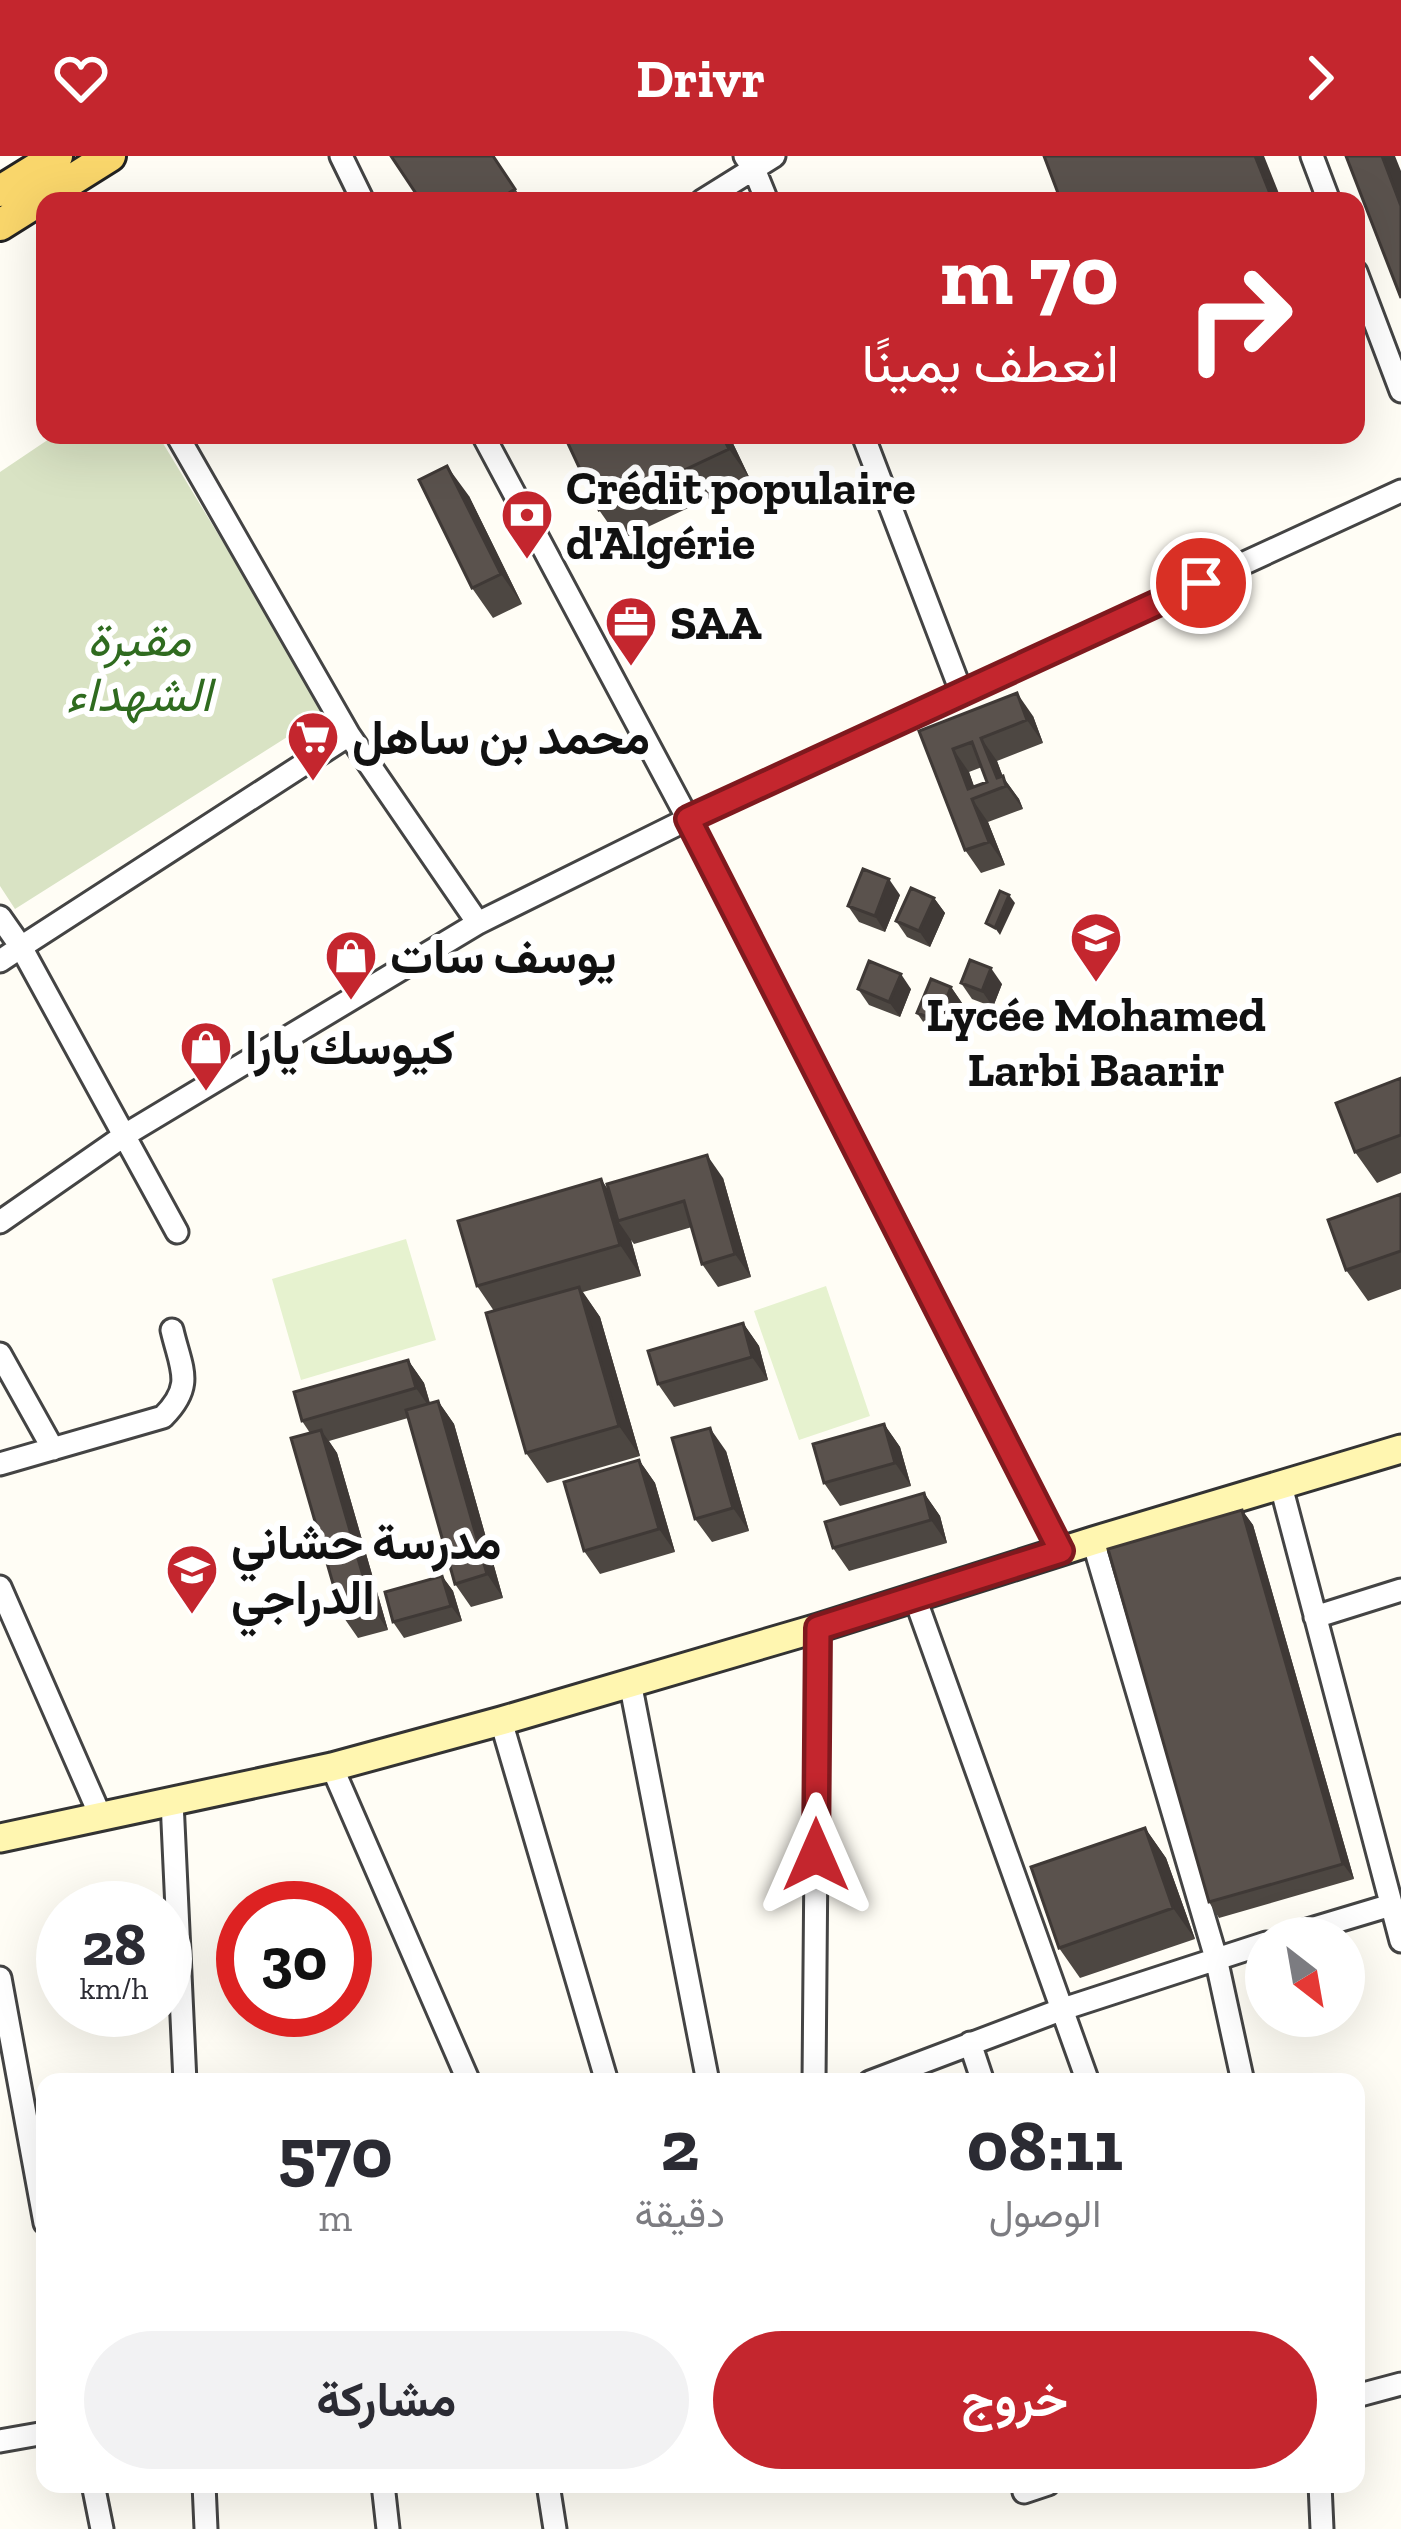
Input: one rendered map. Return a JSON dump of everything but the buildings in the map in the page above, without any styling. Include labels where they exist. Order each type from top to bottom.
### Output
[{"type":"main road","points":[[0,225],[26,185],[57,156]]},
{"type":"main road","points":[[26,185],[110,156]]},
{"type":"street","points":[[341,156],[359,192]]},
{"type":"street","points":[[713,192],[749,162],[774,156]]},
{"type":"street","points":[[1312,156],[1326,192]]},
{"type":"street","points":[[749,162],[763,192]]},
{"type":"street","points":[[1365,296],[1401,391]]},
{"type":"street","points":[[182,444],[349,735],[478,923]]},
{"type":"street","points":[[488,444],[688,819],[1061,1551]]},
{"type":"street","points":[[866,444],[962,694]]},
{"type":"street","points":[[0,1222],[125,1135],[478,923],[688,819],[1401,490]]},
{"type":"street","points":[[0,961],[349,735]]},
{"type":"street","points":[[0,917],[178,1232]]},
{"type":"street","points":[[0,1464],[163,1417],[178,1402],[185,1383],[172,1330]]},
{"type":"street","points":[[0,1354],[52,1449]]},
{"type":"street","points":[[0,1838],[332,1767],[502,1721],[1401,1449]]},
{"type":"street","points":[[1281,1486],[1401,1941]]},
{"type":"street","points":[[1093,1540],[1216,1958],[1242,2073]]},
{"type":"street","points":[[0,1587],[100,1815]]},
{"type":"street","points":[[1316,1617],[1401,1590]]},
{"type":"street","points":[[915,1598],[1085,2073]]},
{"type":"street","points":[[814,2073],[818,1628]]},
{"type":"street","points":[[630,1682],[706,2073]]},
{"type":"street","points":[[502,1721],[604,2073]]},
{"type":"street","points":[[332,1767],[465,2073]]},
{"type":"street","points":[[172,1801],[184,2073]]},
{"type":"street","points":[[1351,1917],[1391,1905]]},
{"type":"street","points":[[893,2073],[1063,2009],[1245,1949]]},
{"type":"street","points":[[0,1978],[36,2174]]},
{"type":"street","points":[[970,2043],[980,2073]]},
{"type":"street","points":[[1365,2394],[1401,2384]]},
{"type":"street","points":[[0,2441],[36,2435]]},
{"type":"street","points":[[95,2493],[102,2529]]},
{"type":"street","points":[[204,2493],[206,2529]]},
{"type":"street","points":[[384,2493],[388,2529]]},
{"type":"street","points":[[549,2493],[555,2529]]},
{"type":"street","points":[[1320,2493],[1322,2529]]},
{"type":"green space","name":"مقبرة الشهداء","points":[[42,444],[163,444],[333,708],[15,909],[0,886],[0,472]]},
{"type":"green space","points":[[406,1239],[436,1340],[301,1380],[272,1279]]},
{"type":"green space","points":[[826,1286],[870,1416],[799,1440],[754,1311]]},
{"type":"place","name":"Crédit populaire d'Algérie","points":[[527,561]]},
{"type":"place","name":"SAA","points":[[631,668]]},
{"type":"place","name":"محمد بن ساهل","points":[[313,783]]},
{"type":"place","name":"Lycée Mohamed Larbi Baarir","points":[[1096,984]]},
{"type":"place","name":"يوسف سات","points":[[351,1002]]},
{"type":"place","name":"كيوسك يارا","points":[[206,1093]]},
{"type":"place","name":"مدرسة حشاني الدراجي","points":[[192,1616]]},
{"type":"route","points":[[816,1855],[818,1628],[1061,1551],[688,819],[1201,583]]}]
